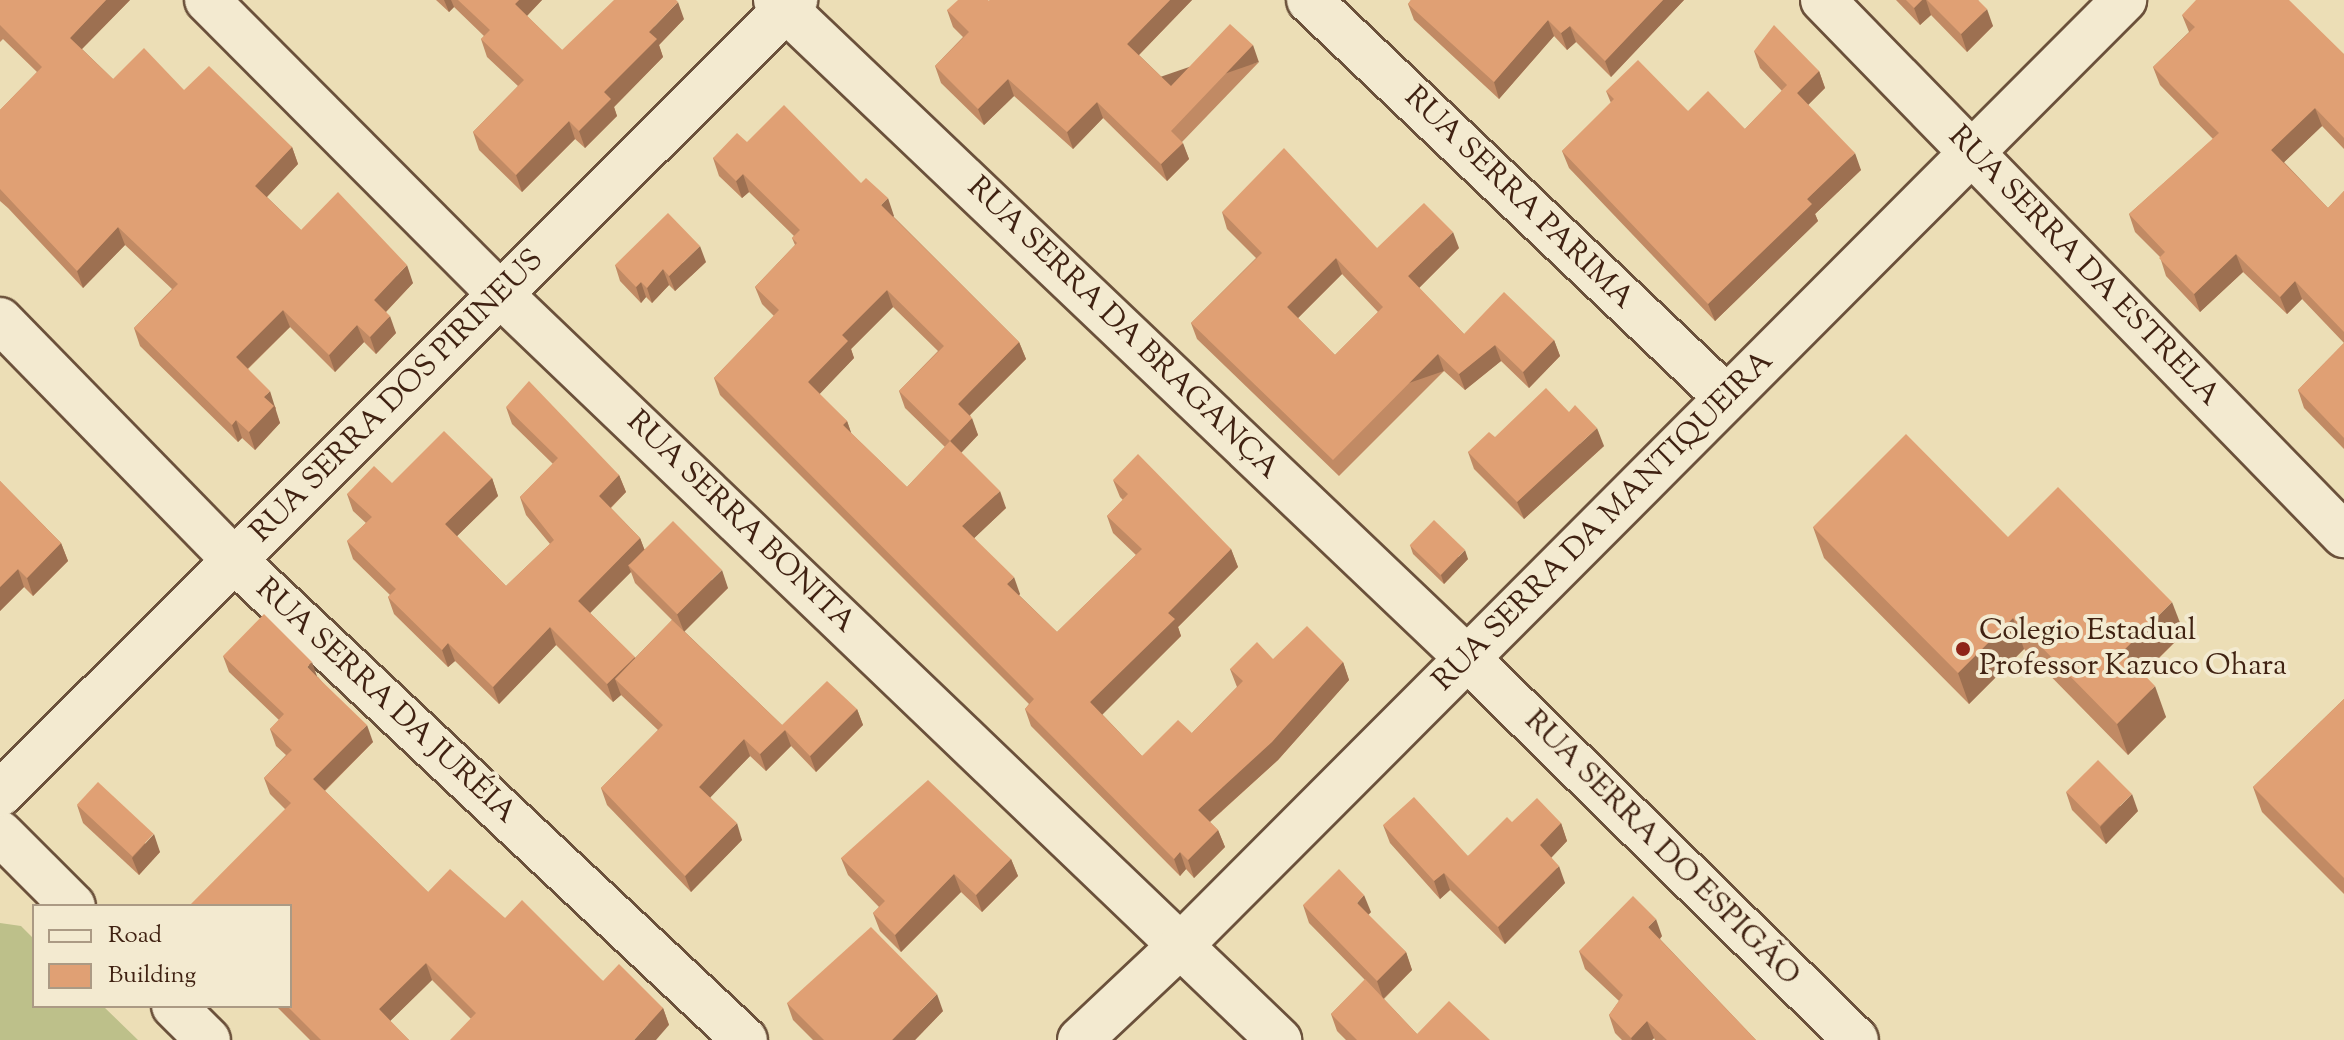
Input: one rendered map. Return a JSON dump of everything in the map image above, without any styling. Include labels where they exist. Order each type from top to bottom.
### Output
[{"type":"street","name":"RUA SERRA BONITA","points":[[207,0],[500,294],[1279,1040]]},
{"type":"street","name":"RUA SERRA PARIMA","points":[[1309,0],[1727,398]]},
{"type":"street","name":"RUA SERRA DA ESTRELA","points":[[1823,0],[2344,535]]},
{"type":"street","name":"RUA SERRA DA MANTIQUEIRA","points":[[1080,1040],[1182,944],[2124,0]]},
{"type":"street","name":"RUA SERRA DOS PIRINEUS","points":[[0,794],[786,3]]},
{"type":"street","name":"RUA SERRA DA BRAGANÇA","points":[[786,3],[1467,658]]},
{"type":"street","name":"RUA SERRA DA JURÉIA","points":[[0,320],[234,560],[745,1040]]},
{"type":"street","name":"RUA SERRA DO ESPIGÃO","points":[[1467,658],[1856,1040]]},
{"type":"street","points":[[0,833],[71,904]]},
{"type":"street","points":[[176,1008],[208,1040]]},
{"type":"green space","points":[[0,923],[21,926],[32,937],[32,1008],[105,1008],[138,1040],[0,1040]]},
{"type":"building","points":[[0,0],[106,0],[70,38],[113,79],[144,48],[184,90],[209,66],[292,147],[255,186],[301,230],[338,192],[407,265],[374,300],[390,316],[370,337],[357,325],[329,355],[283,310],[236,357],[270,391],[264,397],[274,406],[249,432],[236,420],[232,425],[134,328],[178,284],[118,227],[77,271],[0,189],[0,110],[42,67],[0,25]]},
{"type":"building","points":[[458,0],[519,0],[515,4],[562,50],[614,0],[678,2],[649,32],[657,39],[604,92],[611,99],[579,131],[569,121],[516,175],[473,132],[524,80],[481,39],[490,30]]},
{"type":"building","points":[[958,0],[1170,0],[1127,44],[1171,86],[1230,24],[1253,45],[1171,131],[1183,143],[1161,164],[1097,102],[1067,132],[1008,79],[978,109],[935,66],[969,32],[947,10]]},
{"type":"building","points":[[1411,0],[1663,0],[1605,61],[1570,26],[1561,33],[1548,20],[1494,82],[1408,4]]},
{"type":"building","points":[[1906,0],[1922,0],[1914,8]]},
{"type":"building","points":[[1927,0],[1978,0],[1987,9],[1961,34]]},
{"type":"building","points":[[2196,0],[2289,0],[2344,54],[2344,138],[2315,108],[2271,150],[2328,208],[2344,191],[2344,332],[2295,281],[2280,297],[2236,254],[2194,294],[2159,258],[2165,252],[2129,214],[2219,133],[2153,67],[2195,27],[2182,15]]},
{"type":"building","points":[[1774,25],[1819,71],[1797,93],[1855,153],[1807,199],[1812,204],[1708,304],[1562,151],[1614,99],[1606,91],[1638,60],[1688,111],[1708,91],[1745,129],[1787,85],[1754,51]]},
{"type":"building","points":[[784,105],[861,183],[866,178],[888,198],[881,205],[1019,342],[958,404],[972,418],[950,441],[1000,491],[962,526],[1014,577],[1007,584],[1057,632],[1142,549],[1107,516],[1128,494],[1113,480],[1138,454],[1231,549],[1168,613],[1175,619],[1090,702],[1142,756],[1178,720],[1192,733],[1243,681],[1230,669],[1257,642],[1273,659],[1307,626],[1343,662],[1272,742],[1198,810],[1218,830],[1188,860],[1180,852],[1174,859],[1025,709],[1034,699],[714,378],[779,310],[755,287],[797,243],[792,238],[800,230],[743,174],[736,181],[713,158],[737,133],[747,142]],"holes":[[[887,290],[944,346],[899,391],[950,441],[907,487],[843,425],[847,421],[808,382],[848,341],[842,335]]]},
{"type":"building","points":[[1284,148],[1377,248],[1424,203],[1453,232],[1408,276],[1464,334],[1504,292],[1554,340],[1523,372],[1495,345],[1459,374],[1438,354],[1333,460],[1191,323],[1262,253],[1222,212]],"holes":[[[1336,258],[1383,307],[1335,355],[1287,307]]]},
{"type":"building","points":[[668,213],[700,246],[669,276],[663,269],[647,288],[641,282],[636,287],[615,265]]},
{"type":"building","points":[[2344,343],[2344,438],[2298,390]]},
{"type":"building","points":[[529,381],[619,475],[599,496],[640,538],[578,601],[635,657],[607,684],[550,627],[493,687],[448,643],[442,650],[388,597],[396,589],[347,541],[372,517],[347,494],[374,466],[392,483],[444,431],[492,478],[445,524],[506,586],[554,540],[520,497],[558,458],[506,407]]},
{"type":"building","points":[[1546,388],[1569,412],[1575,405],[1597,428],[1517,502],[1468,452],[1489,432],[1495,437]]},
{"type":"building","points":[[1906,434],[2008,537],[2058,487],[2172,602],[2122,652],[2155,686],[2117,724],[2013,618],[1958,673],[1813,527]]},
{"type":"building","points":[[0,481],[61,543],[27,578],[18,569],[0,587]]},
{"type":"building","points":[[1434,520],[1465,550],[1441,575],[1410,545]]},
{"type":"building","points":[[673,521],[722,570],[677,614],[628,566]]},
{"type":"building","points":[[264,614],[312,662],[307,667],[367,725],[313,779],[428,892],[450,869],[505,918],[522,900],[603,981],[619,964],[663,1008],[634,1040],[450,1040],[476,1013],[426,963],[379,1009],[409,1040],[321,1040],[289,1008],[292,1008],[292,904],[191,904],[291,803],[264,778],[292,750],[270,729],[284,714],[223,656]]},
{"type":"building","points":[[672,620],[782,725],[827,681],[857,709],[810,756],[785,730],[760,754],[744,739],[699,787],[737,823],[685,876],[601,788],[663,725],[615,679]]},
{"type":"building","points":[[2344,699],[2344,878],[2253,787]]},
{"type":"building","points":[[2098,760],[2132,794],[2100,826],[2066,792]]},
{"type":"building","points":[[928,780],[1011,859],[976,895],[954,874],[895,935],[873,913],[885,901],[841,858]]},
{"type":"building","points":[[98,782],[154,834],[132,857],[77,805]]},
{"type":"building","points":[[1414,797],[1468,856],[1507,817],[1512,822],[1537,798],[1561,823],[1540,845],[1559,866],[1498,927],[1444,873],[1434,881],[1383,825]]},
{"type":"building","points":[[1339,869],[1364,895],[1357,903],[1406,952],[1377,981],[1303,905]]},
{"type":"building","points":[[1633,896],[1656,919],[1648,927],[1756,1040],[1667,1040],[1647,1021],[1631,1038],[1609,1015],[1623,995],[1579,951]]},
{"type":"building","points":[[871,927],[937,994],[892,1040],[824,1040],[787,1003]]},
{"type":"building","points":[[1365,979],[1417,1034],[1449,1001],[1490,1040],[1357,1040],[1331,1014]]},
{"type":"place","name":"Colegio Estadual Professor Kazuco Ohara","points":[[1963,649]]}]
